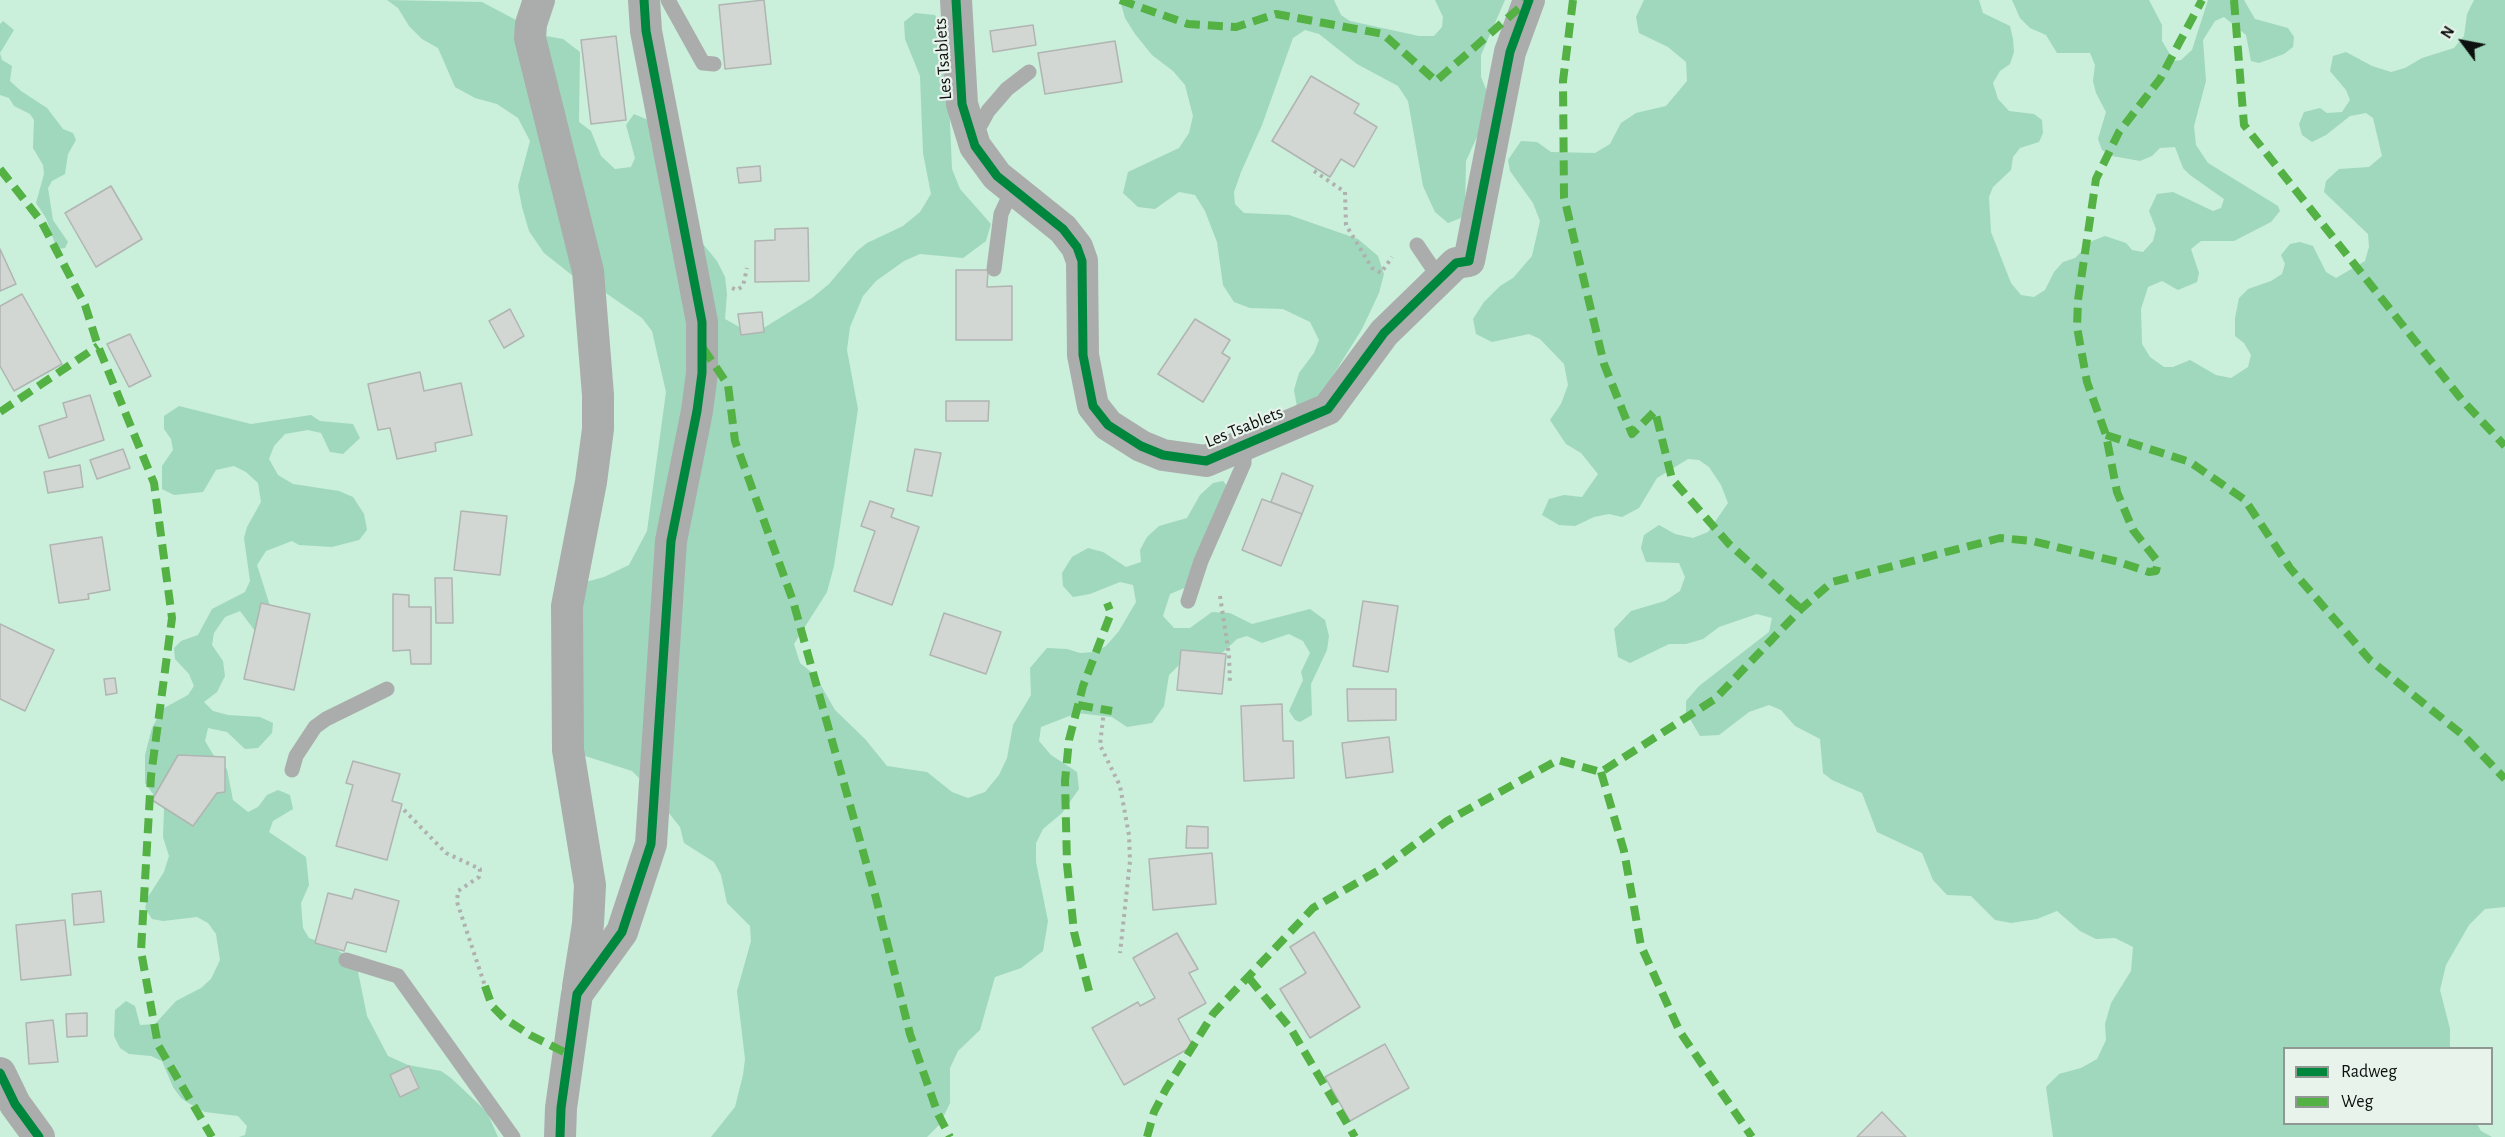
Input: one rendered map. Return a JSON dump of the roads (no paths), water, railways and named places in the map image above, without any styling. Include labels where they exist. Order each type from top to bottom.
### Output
[{"type":"street","points":[[539,0],[531,24],[531,38],[588,271],[597,374],[596,447],[567,606],[568,750],[590,885],[588,924],[561,1108],[560,1137]]},
{"type":"street","points":[[577,994],[622,932],[651,844],[671,541],[697,411],[702,373],[702,322],[646,31],[644,0]]},
{"type":"street","name":"Les Tsablets","points":[[956,0],[962,104],[970,133],[984,161],[1012,190],[1063,229],[1077,247],[1083,270],[1085,376],[1093,406],[1099,416],[1121,435],[1141,446],[1196,461],[1214,460],[1328,409],[1384,333],[1456,263],[1469,261],[1510,52],[1529,0]]},
{"type":"street","points":[[0,1073],[15,1104],[39,1137]]},
{"type":"lane","points":[[668,0],[703,63],[714,64]]},
{"type":"lane","points":[[970,133],[981,124],[988,111],[1007,89],[1029,72]]},
{"type":"lane","points":[[994,269],[1001,214],[1012,190]]},
{"type":"lane","points":[[1417,245],[1440,279]]},
{"type":"lane","points":[[1188,602],[1197,573],[1244,463],[1244,445]]},
{"type":"lane","points":[[292,770],[296,756],[315,727],[326,718],[387,689]]},
{"type":"lane","points":[[346,960],[398,976],[513,1137]]}]
